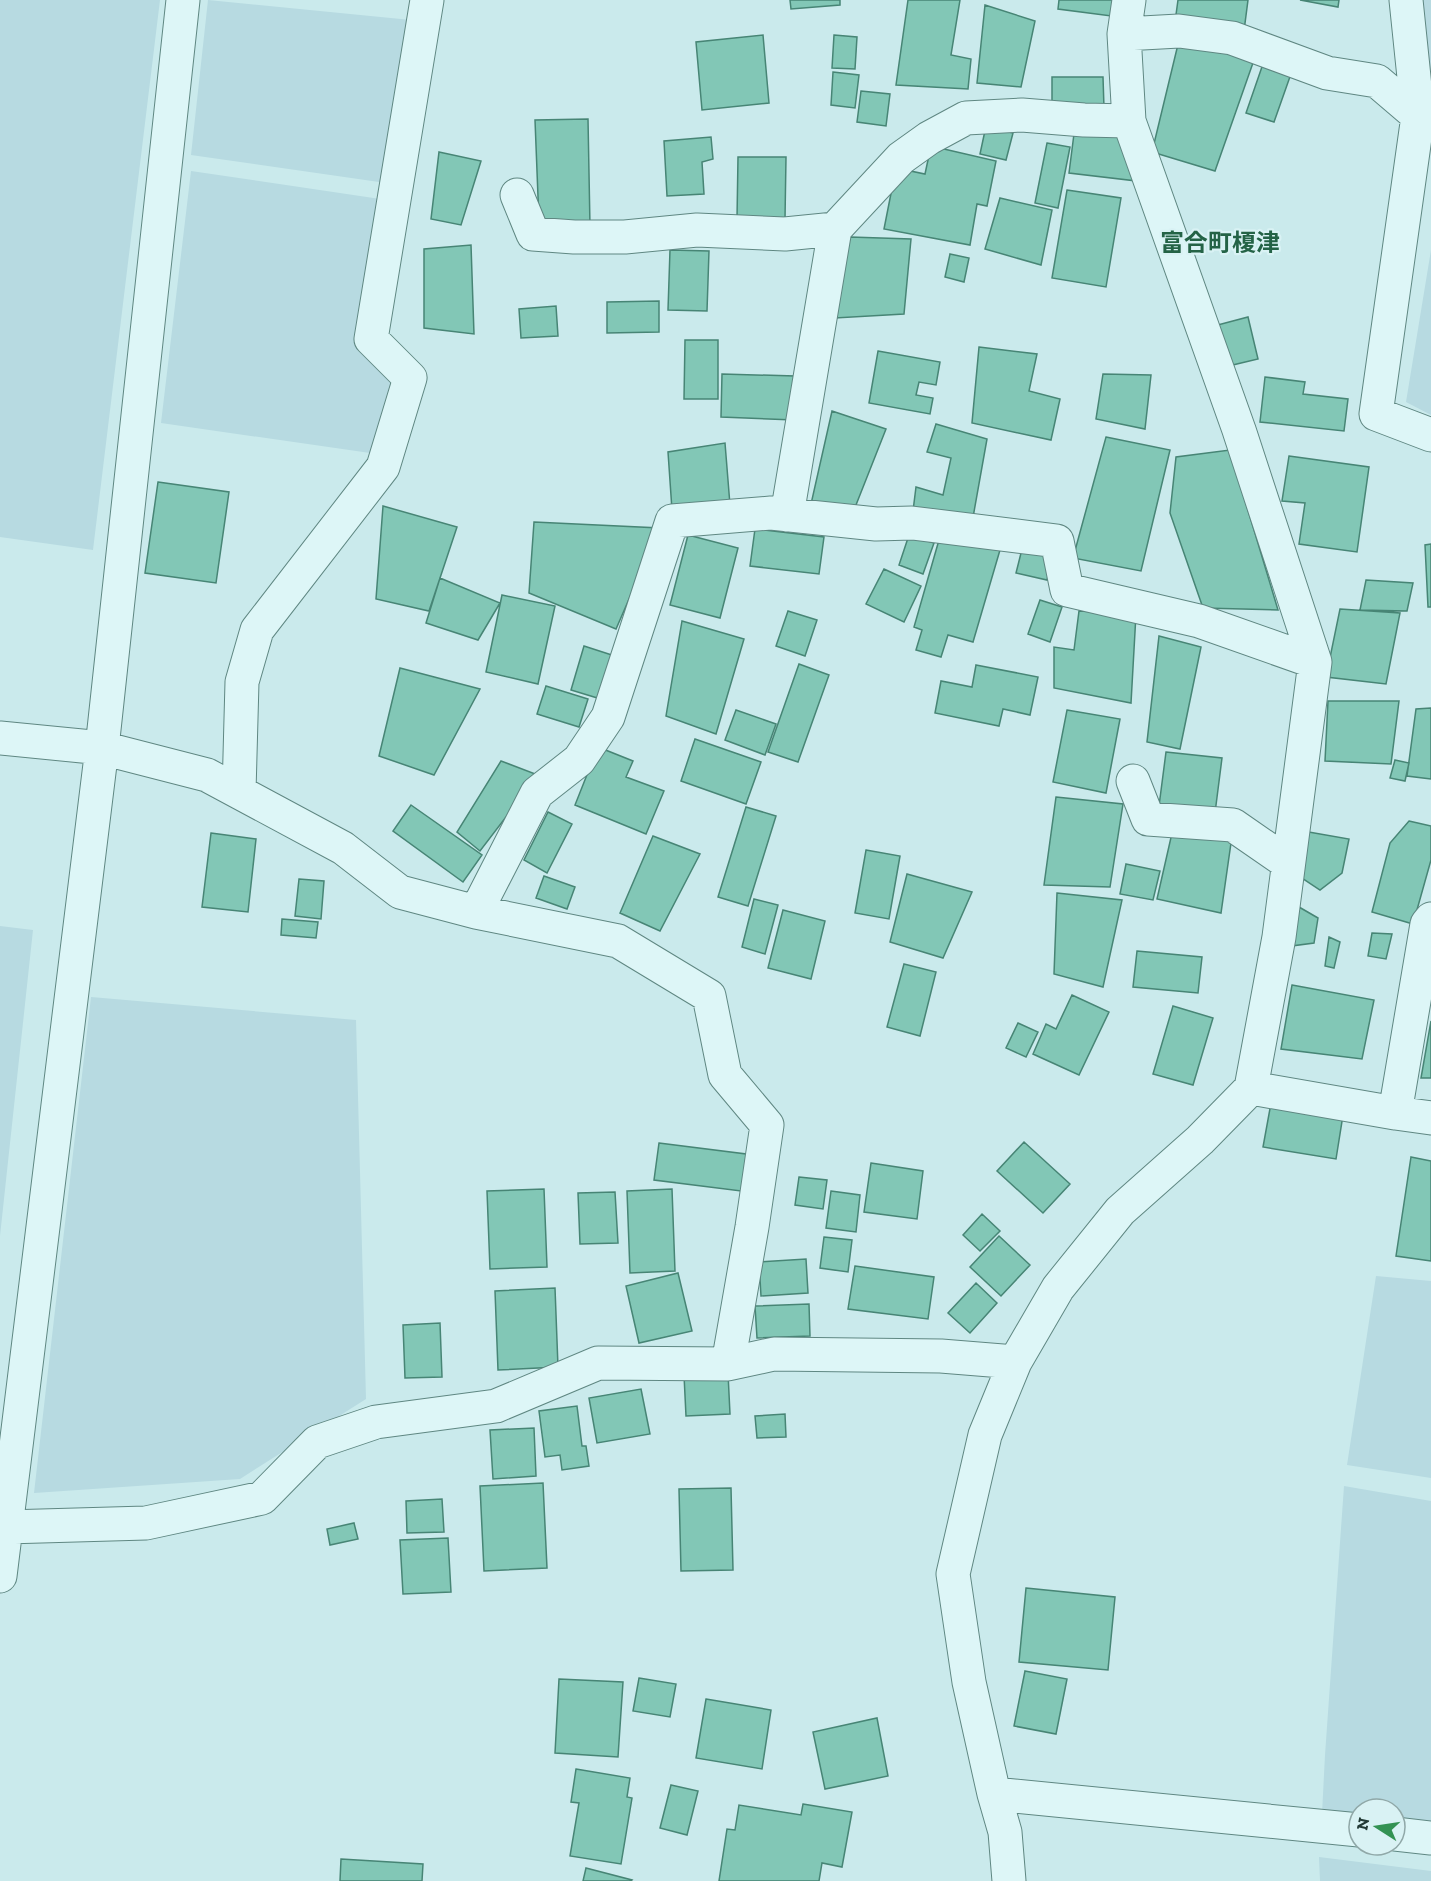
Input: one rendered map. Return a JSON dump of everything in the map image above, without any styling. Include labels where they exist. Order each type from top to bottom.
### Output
[{"type":"street","points":[[0,1576],[102,748],[183,0]]},
{"type":"street","points":[[239,792],[243,682],[257,630],[383,467],[410,378],[371,339],[427,0]]},
{"type":"street","points":[[1009,1881],[1005,1832],[994,1794],[969,1682],[953,1574],[985,1435],[1016,1362],[1058,1288],[1120,1211],[1200,1140],[1251,1088],[1279,936],[1315,662],[1239,430],[1129,121],[1124,34],[1129,0]]},
{"type":"street","points":[[1406,0],[1425,116],[1376,414],[1431,435]]},
{"type":"street","points":[[1124,34],[1179,31],[1232,38],[1327,73],[1377,81],[1425,116]]},
{"type":"street","points":[[788,515],[835,229],[901,158],[929,138],[966,118],[1022,115],[1129,121]]},
{"type":"street","points":[[517,195],[533,234],[625,237],[697,230],[785,234],[835,229]]},
{"type":"street","points":[[476,912],[537,793],[579,759],[608,717],[672,521],[771,513],[876,524],[912,523],[1057,541],[1067,590],[1199,621],[1315,662]]},
{"type":"street","points":[[0,738],[102,748],[207,775],[343,848],[400,892],[476,912],[618,941],[709,996],[724,1076],[767,1125],[728,1364]]},
{"type":"street","points":[[1133,781],[1148,819],[1233,825],[1288,863]]},
{"type":"street","points":[[1395,1113],[1423,990],[1427,924],[1431,919]]},
{"type":"street","points":[[1251,1088],[1431,1118]]},
{"type":"street","points":[[6,1527],[147,1522],[262,1498],[316,1442],[376,1422],[496,1406],[598,1363],[728,1364],[774,1354],[940,1356],[1016,1362]]},
{"type":"street","points":[[994,1794],[1347,1829]]},
{"type":"street","points":[[1407,1835],[1431,1838]]},
{"type":"shaded area","points":[[0,0],[160,0],[93,550],[0,537]]},
{"type":"shaded area","points":[[208,0],[411,20],[386,183],[191,155]]},
{"type":"shaded area","points":[[1421,0],[1431,0],[1431,95]]},
{"type":"shaded area","points":[[191,171],[387,200],[359,347],[395,377],[377,454],[161,423]]},
{"type":"shaded area","points":[[1431,250],[1431,415],[1406,402]]},
{"type":"shaded area","points":[[0,926],[33,930],[0,1236]]},
{"type":"shaded area","points":[[91,997],[356,1020],[366,1399],[240,1479],[34,1493]]},
{"type":"shaded area","points":[[1376,1276],[1431,1281],[1431,1478],[1347,1465]]},
{"type":"shaded area","points":[[1344,1486],[1431,1501],[1431,1825],[1407,1822],[1407,1797],[1347,1797],[1347,1816],[1322,1814]]},
{"type":"shaded area","points":[[1319,1857],[1431,1871],[1431,1881],[1320,1881]]},
{"type":"building","points":[[790,0],[840,0],[840,5],[791,9]]},
{"type":"building","points":[[908,0],[960,0],[951,55],[971,59],[968,89],[896,85]]},
{"type":"building","points":[[1059,0],[1121,0],[1119,17],[1058,9]]},
{"type":"building","points":[[1178,0],[1248,0],[1244,31],[1175,22]]},
{"type":"building","points":[[1300,0],[1339,0],[1338,7]]},
{"type":"building","points":[[985,5],[1035,21],[1021,87],[977,83]]},
{"type":"building","points":[[763,35],[769,103],[702,110],[696,42]]},
{"type":"building","points":[[834,35],[857,37],[855,69],[832,68]]},
{"type":"building","points":[[1180,36],[1254,60],[1215,171],[1152,152]]},
{"type":"building","points":[[1264,61],[1292,71],[1274,122],[1246,113]]},
{"type":"building","points":[[833,72],[859,75],[855,108],[831,105]]},
{"type":"building","points":[[1052,77],[1103,77],[1104,108],[1052,109]]},
{"type":"building","points":[[861,91],[890,94],[886,126],[857,122]]},
{"type":"building","points":[[588,119],[590,227],[539,222],[535,120]]},
{"type":"building","points":[[986,126],[1013,133],[1006,160],[980,154]]},
{"type":"building","points":[[1075,126],[1122,132],[1137,181],[1069,173]]},
{"type":"building","points":[[711,137],[713,159],[702,162],[704,194],[667,196],[664,141]]},
{"type":"building","points":[[1047,143],[1070,147],[1058,208],[1035,203]]},
{"type":"building","points":[[931,146],[996,161],[987,206],[977,204],[970,245],[884,229],[896,168],[925,174]]},
{"type":"building","points":[[439,152],[481,161],[461,225],[431,219]]},
{"type":"building","points":[[738,157],[786,157],[785,219],[737,219]]},
{"type":"building","points":[[1067,190],[1121,198],[1106,287],[1052,278]]},
{"type":"building","points":[[1000,198],[1052,210],[1041,265],[985,249]]},
{"type":"building","points":[[850,237],[911,239],[904,314],[835,318]]},
{"type":"building","points":[[471,245],[474,334],[424,328],[424,249]]},
{"type":"building","points":[[670,250],[709,251],[707,311],[668,310]]},
{"type":"building","points":[[950,254],[969,258],[964,282],[945,277]]},
{"type":"building","points":[[659,301],[659,332],[607,333],[607,302]]},
{"type":"building","points":[[556,306],[558,336],[521,338],[519,309]]},
{"type":"building","points":[[1248,317],[1258,359],[1220,368],[1210,327]]},
{"type":"building","points":[[685,340],[718,340],[718,399],[684,399]]},
{"type":"building","points":[[979,347],[1037,354],[1029,391],[1060,399],[1051,440],[972,423]]},
{"type":"building","points":[[878,351],[940,362],[936,385],[919,382],[916,395],[933,398],[930,414],[869,403]]},
{"type":"building","points":[[722,374],[795,376],[794,420],[721,417]]},
{"type":"building","points":[[1103,374],[1151,375],[1145,429],[1096,419]]},
{"type":"building","points":[[1265,377],[1305,382],[1303,394],[1348,399],[1344,431],[1260,422]]},
{"type":"building","points":[[832,411],[886,429],[854,510],[811,504]]},
{"type":"building","points":[[936,424],[987,439],[972,523],[913,511],[916,487],[943,495],[951,458],[927,452]]},
{"type":"building","points":[[1106,437],[1170,450],[1141,571],[1073,558]]},
{"type":"building","points":[[725,443],[730,505],[672,510],[668,452]]},
{"type":"building","points":[[1230,450],[1278,610],[1203,608],[1170,513],[1176,457]]},
{"type":"building","points":[[1289,456],[1369,467],[1357,552],[1299,544],[1305,503],[1282,501]]},
{"type":"building","points":[[158,482],[229,492],[216,583],[145,573]]},
{"type":"building","points":[[383,506],[457,527],[429,611],[376,599]]},
{"type":"building","points":[[534,522],[660,528],[616,629],[529,593]]},
{"type":"building","points":[[755,529],[824,537],[819,574],[750,566]]},
{"type":"building","points":[[941,533],[1000,550],[973,642],[948,635],[941,657],[916,650],[922,630],[914,627]]},
{"type":"building","points":[[688,535],[738,548],[720,618],[670,605]]},
{"type":"building","points":[[909,535],[934,543],[923,574],[899,565]]},
{"type":"building","points":[[1431,544],[1431,607],[1428,607],[1425,545]]},
{"type":"building","points":[[1023,545],[1054,553],[1047,580],[1016,573]]},
{"type":"building","points":[[884,569],[921,586],[904,622],[866,604]]},
{"type":"building","points":[[440,578],[500,603],[478,640],[426,623]]},
{"type":"building","points":[[1366,580],[1413,583],[1407,611],[1360,610]]},
{"type":"building","points":[[502,595],[555,606],[538,684],[486,672]]},
{"type":"building","points":[[1040,600],[1062,607],[1050,642],[1028,634]]},
{"type":"building","points":[[1340,609],[1400,613],[1386,684],[1326,677]]},
{"type":"building","points":[[788,611],[817,620],[805,656],[776,646]]},
{"type":"building","points":[[1079,611],[1136,614],[1131,703],[1054,688],[1054,647],[1074,650]]},
{"type":"building","points":[[682,621],[744,639],[716,734],[666,716]]},
{"type":"building","points":[[1159,636],[1201,647],[1180,749],[1147,742]]},
{"type":"building","points":[[584,646],[618,657],[604,700],[571,690]]},
{"type":"building","points":[[799,664],[829,675],[798,762],[768,752]]},
{"type":"building","points":[[976,665],[1038,677],[1030,715],[1003,709],[999,726],[935,713],[941,681],[972,687]]},
{"type":"building","points":[[400,668],[480,689],[434,775],[379,756]]},
{"type":"building","points":[[546,686],[588,699],[579,727],[537,714]]},
{"type":"building","points":[[1328,701],[1399,701],[1391,764],[1325,761]]},
{"type":"building","points":[[1431,708],[1431,779],[1407,776],[1416,709]]},
{"type":"building","points":[[736,710],[776,724],[765,755],[725,740]]},
{"type":"building","points":[[1067,710],[1120,719],[1106,793],[1053,782]]},
{"type":"building","points":[[695,739],[761,762],[746,804],[681,781]]},
{"type":"building","points":[[598,747],[633,761],[626,777],[664,791],[646,834],[575,805]]},
{"type":"building","points":[[1166,752],[1222,758],[1215,813],[1159,806]]},
{"type":"building","points":[[1395,760],[1409,763],[1405,781],[1390,778]]},
{"type":"building","points":[[501,761],[538,775],[480,851],[457,832]]},
{"type":"building","points":[[1056,797],[1123,804],[1110,887],[1044,885]]},
{"type":"building","points":[[411,805],[482,855],[463,882],[393,831]]},
{"type":"building","points":[[746,807],[776,816],[748,906],[718,897]]},
{"type":"building","points":[[548,812],[572,824],[547,873],[524,860]]},
{"type":"building","points":[[1409,821],[1431,826],[1431,860],[1413,924],[1372,912],[1390,843]]},
{"type":"building","points":[[1303,831],[1349,839],[1342,873],[1320,890],[1299,876]]},
{"type":"building","points":[[211,833],[256,839],[248,912],[202,907]]},
{"type":"building","points":[[1172,833],[1232,836],[1221,913],[1157,899]]},
{"type":"building","points":[[653,836],[700,854],[660,931],[620,913]]},
{"type":"building","points":[[866,850],[900,856],[889,919],[855,913]]},
{"type":"building","points":[[1126,864],[1160,871],[1153,900],[1120,894]]},
{"type":"building","points":[[907,874],[972,892],[943,958],[890,942]]},
{"type":"building","points":[[544,876],[575,887],[567,909],[536,898]]},
{"type":"building","points":[[299,879],[324,881],[321,919],[295,916]]},
{"type":"building","points":[[1057,893],[1122,900],[1103,987],[1054,974]]},
{"type":"building","points":[[754,899],[778,905],[765,954],[742,947]]},
{"type":"building","points":[[1299,907],[1318,918],[1314,943],[1291,946]]},
{"type":"building","points":[[783,910],[825,921],[811,979],[768,968]]},
{"type":"building","points":[[282,919],[318,922],[316,938],[281,935]]},
{"type":"building","points":[[1372,933],[1392,934],[1386,959],[1368,956]]},
{"type":"building","points":[[1329,937],[1340,942],[1334,968],[1325,966]]},
{"type":"building","points":[[1137,951],[1202,957],[1198,993],[1133,987]]},
{"type":"building","points":[[904,964],[936,972],[920,1036],[887,1027]]},
{"type":"building","points":[[1292,985],[1374,1000],[1362,1059],[1281,1049]]},
{"type":"building","points":[[1072,995],[1109,1012],[1079,1075],[1033,1054],[1046,1024],[1056,1029]]},
{"type":"building","points":[[1173,1006],[1213,1018],[1193,1085],[1153,1074]]},
{"type":"building","points":[[1431,1021],[1431,1078],[1421,1078]]},
{"type":"building","points":[[1018,1023],[1038,1032],[1026,1057],[1006,1048]]},
{"type":"building","points":[[1271,1103],[1343,1115],[1336,1159],[1263,1147]]},
{"type":"building","points":[[1024,1142],[1070,1184],[1043,1213],[997,1171]]},
{"type":"building","points":[[659,1143],[754,1155],[749,1192],[654,1180]]},
{"type":"building","points":[[1411,1157],[1431,1161],[1431,1261],[1396,1256]]},
{"type":"building","points":[[871,1163],[923,1171],[917,1219],[864,1212]]},
{"type":"building","points":[[799,1177],[827,1180],[823,1209],[795,1205]]},
{"type":"building","points":[[544,1189],[547,1267],[490,1269],[487,1191]]},
{"type":"building","points":[[672,1189],[675,1271],[630,1273],[627,1191]]},
{"type":"building","points":[[831,1191],[860,1195],[856,1232],[826,1228]]},
{"type":"building","points":[[615,1192],[618,1243],[580,1244],[578,1193]]},
{"type":"building","points":[[982,1214],[1000,1231],[980,1251],[963,1235]]},
{"type":"building","points":[[999,1236],[1030,1265],[1001,1296],[970,1267]]},
{"type":"building","points":[[824,1237],[852,1240],[848,1272],[820,1268]]},
{"type":"building","points":[[806,1259],[808,1293],[761,1296],[759,1262]]},
{"type":"building","points":[[855,1266],[934,1277],[928,1319],[848,1309]]},
{"type":"building","points":[[678,1273],[692,1331],[639,1343],[626,1286]]},
{"type":"building","points":[[976,1283],[997,1303],[970,1333],[948,1313]]},
{"type":"building","points":[[555,1288],[558,1367],[498,1370],[495,1291]]},
{"type":"building","points":[[809,1304],[810,1336],[757,1338],[755,1306]]},
{"type":"building","points":[[440,1323],[442,1377],[405,1378],[403,1325]]},
{"type":"building","points":[[728,1373],[730,1414],[686,1416],[684,1375]]},
{"type":"building","points":[[641,1389],[650,1434],[597,1443],[589,1398]]},
{"type":"building","points":[[577,1406],[582,1446],[586,1446],[589,1466],[562,1470],[560,1455],[545,1457],[539,1411]]},
{"type":"building","points":[[785,1414],[786,1437],[757,1438],[755,1416]]},
{"type":"building","points":[[534,1428],[536,1476],[493,1479],[490,1430]]},
{"type":"building","points":[[543,1483],[547,1568],[484,1571],[480,1486]]},
{"type":"building","points":[[731,1488],[733,1570],[681,1571],[679,1489]]},
{"type":"building","points":[[442,1499],[444,1532],[407,1533],[406,1501]]},
{"type":"building","points":[[354,1523],[358,1539],[330,1545],[327,1529]]},
{"type":"building","points":[[448,1538],[451,1592],[403,1594],[400,1540]]},
{"type":"building","points":[[1026,1588],[1115,1597],[1108,1670],[1019,1662]]},
{"type":"building","points":[[1025,1671],[1067,1679],[1056,1734],[1014,1726]]},
{"type":"building","points":[[639,1678],[676,1684],[670,1717],[633,1711]]},
{"type":"building","points":[[559,1679],[623,1682],[618,1757],[555,1753]]},
{"type":"building","points":[[706,1699],[771,1710],[762,1769],[696,1758]]},
{"type":"building","points":[[877,1718],[888,1776],[825,1789],[813,1732]]},
{"type":"building","points":[[576,1769],[630,1778],[627,1797],[632,1798],[621,1864],[570,1856],[579,1803],[571,1802]]},
{"type":"building","points":[[671,1785],[698,1791],[687,1835],[660,1828]]},
{"type":"building","points":[[803,1804],[852,1812],[842,1867],[822,1863],[819,1881],[719,1881],[727,1829],[735,1830],[739,1805],[801,1815]]},
{"type":"building","points":[[341,1859],[423,1864],[422,1881],[340,1881]]},
{"type":"building","points":[[586,1868],[632,1880],[583,1881]]},
{"type":"district","name":"富合町榎津","points":[[1220,243]]}]
